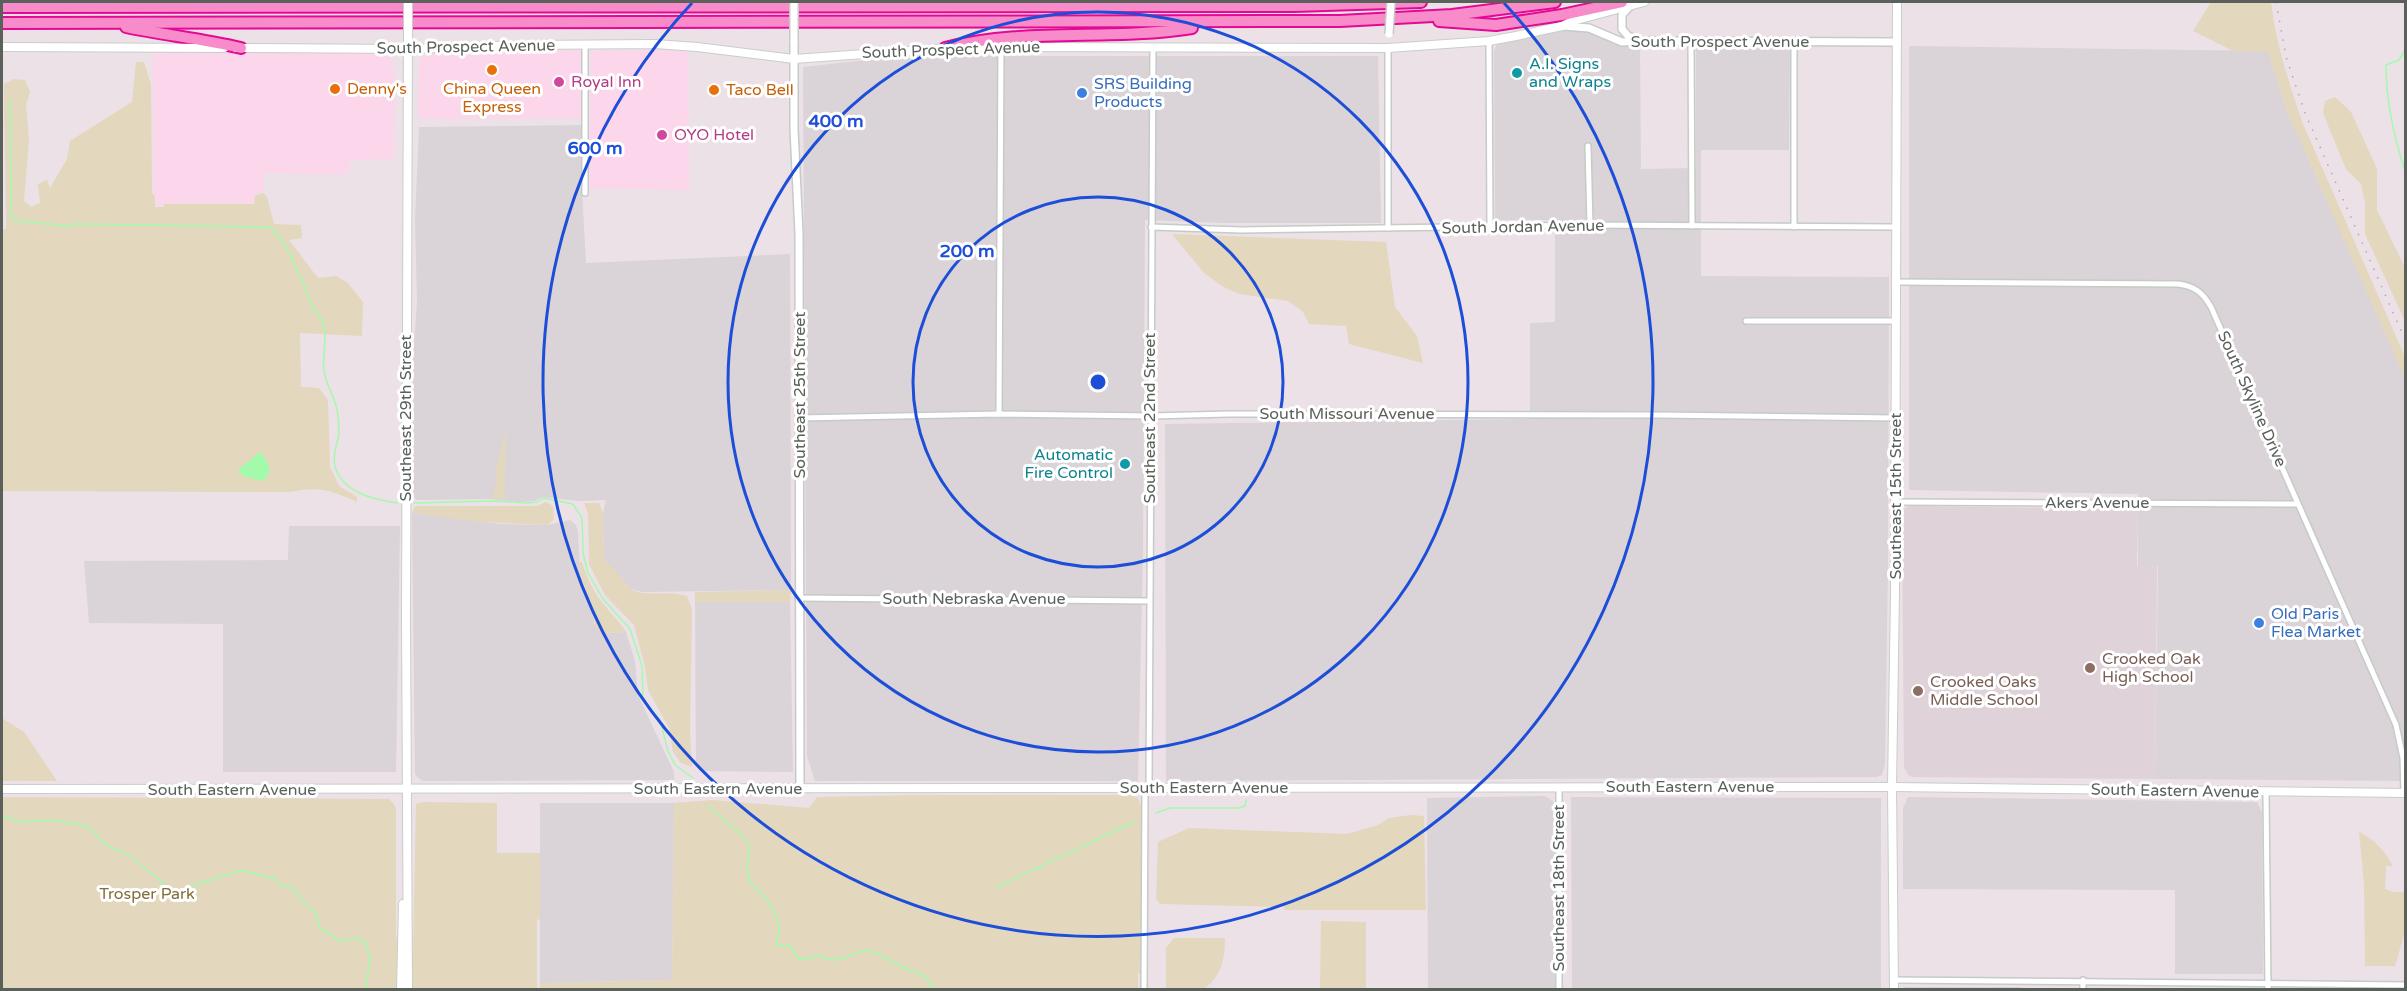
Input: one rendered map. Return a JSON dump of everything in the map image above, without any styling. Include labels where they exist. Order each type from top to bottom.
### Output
[{"type":"highway","points":[[76,7],[109,2]]},
{"type":"highway","points":[[1195,2],[1230,6]]},
{"type":"highway","points":[[2,7],[1350,6],[1421,2]]},
{"type":"highway","points":[[2,23],[1340,21],[1452,15],[1555,2]]},
{"type":"highway","points":[[1403,18],[1496,25],[1626,4]]},
{"type":"highway","points":[[102,22],[171,37],[216,42],[241,48]]},
{"type":"highway","points":[[945,48],[986,39],[1156,34],[1228,22]]},
{"type":"main road","name":"Southeast 29th Street","points":[[400,990],[407,789],[408,2]]},
{"type":"main road","points":[[1562,26],[1626,4],[1644,2]]},
{"type":"main road","name":"Southeast 15th Street","points":[[1894,990],[1892,787],[1897,2]]},
{"type":"main road","name":"South Prospect Avenue","points":[[2,47],[408,49],[680,45],[794,59],[1002,46],[1388,48],[1490,41],[1562,26]]},
{"type":"main road","name":"South Eastern Avenue","points":[[2,789],[1892,787],[2405,793]]},
{"type":"main road","name":"Southeast 29th Street","points":[[406,834],[408,990]]},
{"type":"street","name":"Southeast 25th Street","points":[[794,2],[794,129],[799,234],[800,789]]},
{"type":"street","points":[[1388,228],[1390,2]]},
{"type":"street","points":[[1626,4],[1621,17],[1622,29],[1628,36],[1640,41]]},
{"type":"street","name":"South Prospect Avenue","points":[[1562,26],[1589,28],[1622,42],[1897,42]]},
{"type":"street","points":[[1490,41],[1490,227]]},
{"type":"street","points":[[1690,42],[1692,226]]},
{"type":"street","points":[[1794,42],[1794,227]]},
{"type":"street","points":[[585,45],[585,193]]},
{"type":"street","points":[[999,414],[1002,46]]},
{"type":"street","name":"Southeast 22nd Street","points":[[1144,990],[1153,47]]},
{"type":"street","points":[[1588,146],[1590,225]]},
{"type":"street","name":"South Jordan Avenue","points":[[1151,227],[1229,230],[1590,225],[1896,227]]},
{"type":"street","name":"South Skyline Drive","points":[[1896,282],[2164,284],[2185,285],[2203,294],[2211,307],[2396,725],[2403,753],[2405,793]]},
{"type":"street","points":[[1746,321],[1896,321]]},
{"type":"street","name":"South Missouri Avenue","points":[[799,418],[999,414],[1151,416],[1580,414],[1896,418]]},
{"type":"street","name":"Akers Avenue","points":[[1895,501],[2298,504]]},
{"type":"street","name":"South Nebraska Avenue","points":[[798,598],[1149,601]]},
{"type":"street","name":"Southeast 18th Street","points":[[1559,787],[1559,990]]},
{"type":"street","points":[[2266,792],[2268,987]]},
{"type":"street","points":[[1894,980],[2083,980],[2268,987],[2406,985]]},
{"type":"street","points":[[2083,980],[2083,990]]},
{"type":"street","points":[[2172,982],[2172,990]]},
{"type":"shaded area","points":[[1571,29],[1588,30],[1622,45],[1640,46],[1641,169],[1696,168],[1696,48],[1790,48],[1789,150],[1701,150],[1701,276],[1889,277],[1888,564],[1885,764],[1882,775],[1877,777],[1166,781],[1165,424],[1530,419],[1530,323],[1555,322],[1555,220],[1495,220],[1494,51],[1497,44]]},
{"type":"shaded area","points":[[1909,46],[2268,51],[2287,111],[2405,377],[2405,781],[2155,779],[2158,566],[2138,566],[2138,494],[1909,490]]},
{"type":"shaded area","points":[[581,50],[582,118],[418,119],[420,59],[431,53]]},
{"type":"shaded area","points":[[591,50],[688,50],[689,190],[589,188]]},
{"type":"shaded area","points":[[153,51],[390,53],[395,76],[394,159],[349,160],[349,174],[264,173],[263,192],[254,195],[254,203],[162,203],[161,206],[157,206],[154,193]]},
{"type":"shaded area","points":[[964,56],[1378,56],[1381,223],[1222,223],[1145,220],[1143,549],[1138,781],[815,781],[807,756],[803,67],[875,59]]},
{"type":"shaded area","points":[[582,125],[581,173],[586,263],[790,254],[791,590],[642,592],[631,589],[604,559],[603,513],[606,500],[580,501],[542,497],[535,501],[521,502],[488,499],[417,500],[413,497],[413,360],[417,302],[415,219],[419,127]]},
{"type":"shaded area","points":[[260,452],[269,467],[266,478],[262,481],[243,476],[238,470]]},
{"type":"shaded area","points":[[1909,506],[2138,509],[2137,566],[2157,566],[2155,779],[1913,777],[1908,775],[1904,768],[1902,517],[1903,509]]},
{"type":"shaded area","points":[[412,513],[500,524],[548,525],[570,520],[575,524],[578,530],[580,574],[595,612],[594,624],[604,633],[626,632],[635,661],[638,695],[674,772],[674,780],[423,781],[418,778],[415,774]]},
{"type":"shaded area","points":[[289,526],[400,526],[396,772],[223,772],[223,624],[89,623],[84,561],[288,560]]},
{"type":"shaded area","points":[[695,602],[790,602],[793,772],[700,771],[696,766]]},
{"type":"shaded area","points":[[1545,796],[1553,801],[1555,808],[1555,989],[1428,989],[1427,798]]},
{"type":"shaded area","points":[[1571,797],[1881,798],[1881,989],[1572,989]]},
{"type":"shaded area","points":[[1908,797],[2257,802],[2262,812],[2263,974],[2175,974],[2175,890],[1903,889],[1903,808]]},
{"type":"shaded area","points":[[540,803],[674,803],[672,980],[540,983]]},
{"type":"shaded area","points":[[1903,987],[2021,987],[2021,989],[1903,990]]},
{"type":"green space","points":[[2211,2],[2271,2],[2284,64],[2303,124],[2405,357],[2405,379],[2287,111],[2268,52],[2233,51],[2193,31]]},
{"type":"green space","points":[[136,62],[144,62],[151,85],[152,193],[155,196],[155,207],[164,207],[164,204],[254,204],[255,196],[263,193],[267,197],[274,224],[301,225],[302,238],[289,240],[318,278],[336,276],[348,283],[363,302],[362,336],[300,333],[301,387],[319,388],[328,400],[330,467],[339,486],[357,497],[357,502],[317,489],[290,492],[2,491],[2,229],[6,229],[4,84],[14,79],[25,80],[30,92],[26,105],[29,140],[24,201],[31,207],[40,203],[38,184],[47,180],[50,188],[67,159],[70,141],[132,102]]},
{"type":"green space","points":[[2335,97],[2351,112],[2377,169],[2377,210],[2405,268],[2405,321],[2365,234],[2365,203],[2361,184],[2346,169],[2323,112],[2325,101]]},
{"type":"green space","points":[[1172,234],[1386,242],[1395,307],[1417,336],[1423,363],[1349,344],[1346,326],[1309,324],[1303,312],[1288,301],[1239,294],[1222,286],[1204,273]]},
{"type":"green space","points":[[506,427],[505,499],[490,498],[495,487],[496,470]]},
{"type":"green space","points":[[546,502],[553,506],[554,519],[548,525],[478,522],[412,513],[415,506],[537,506]]},
{"type":"green space","points":[[584,503],[599,503],[603,513],[604,559],[630,588],[642,593],[687,596],[692,609],[690,735],[692,767],[681,763],[673,752],[669,728],[648,690],[645,667],[634,625],[605,595],[589,564],[588,514]]},
{"type":"green space","points":[[582,562],[597,596],[626,632],[604,633],[595,629],[595,612],[580,574],[579,563]]},
{"type":"green space","points":[[791,590],[790,602],[695,602],[695,592]]},
{"type":"green space","points":[[2,718],[24,732],[57,781],[2,781]]},
{"type":"green space","points":[[1131,795],[1138,798],[1141,807],[1141,974],[1138,973],[1138,989],[540,989],[540,983],[672,980],[674,803],[712,800],[809,808],[817,797]]},
{"type":"green space","name":"Trosper Park","points":[[2,797],[389,799],[396,810],[396,937],[413,953],[416,804],[423,802],[497,803],[497,853],[540,853],[537,989],[2,990]]},
{"type":"green space","points":[[1424,816],[1426,910],[1284,910],[1284,907],[1160,904],[1156,899],[1158,842],[1189,828],[1347,834],[1378,825],[1389,818]]},
{"type":"green space","points":[[2359,832],[2379,846],[2393,866],[2386,866],[2385,889],[2405,892],[2404,935],[2395,966],[2365,966],[2364,884]]},
{"type":"green space","points":[[1321,921],[1366,922],[1366,989],[1320,989]]},
{"type":"green space","points":[[1174,938],[1225,938],[1221,967],[1214,979],[1203,989],[1166,989],[1166,948]]},
{"type":"waterway","points":[[2405,2],[2405,50],[2399,60],[2386,65],[2387,93],[2406,174]]},
{"type":"waterway","points":[[10,100],[11,216],[15,221],[71,226],[74,224],[269,227],[275,232],[288,251],[313,308],[324,325],[324,371],[336,405],[338,422],[339,433],[334,457],[338,475],[348,486],[361,494],[397,503]]},
{"type":"waterway","points":[[414,503],[494,501],[528,503],[537,502],[543,498],[573,504],[582,518],[583,553],[588,573],[603,599],[630,629],[642,666],[643,699],[660,720],[668,751],[675,765],[693,778]]},
{"type":"waterway","points":[[1156,813],[1170,808],[1238,808],[1245,806],[1246,800]]},
{"type":"waterway","points":[[708,806],[744,837],[750,848],[747,864],[748,876],[752,885],[767,900],[777,918],[779,931],[777,945],[789,945],[799,959],[810,959],[817,955],[833,960],[857,952],[871,951],[922,975],[935,990]]},
{"type":"waterway","points":[[2,816],[21,822],[51,820],[90,828],[106,845],[129,855],[172,890],[180,890],[241,870],[276,879],[279,885],[293,888],[303,902],[316,913],[320,928],[340,941],[357,938],[365,942],[370,957],[366,990]]},
{"type":"waterway","points":[[997,887],[1134,822]]},
{"type":"railway","points":[[2276,2],[2286,57],[2305,113],[2406,342]]},
{"type":"place","name":"China Queen Express","points":[[492,70]]},
{"type":"place","name":"A.I. Signs and Wraps","points":[[1517,73]]},
{"type":"place","name":"Royal Inn","points":[[559,82]]},
{"type":"place","name":"Denny's","points":[[335,89]]},
{"type":"place","name":"Taco Bell","points":[[714,90]]},
{"type":"place","name":"SRS Building Products","points":[[1082,93]]},
{"type":"place","name":"OYO Hotel","points":[[662,135]]},
{"type":"place","name":"Automatic Fire Control","points":[[1125,464]]},
{"type":"place","name":"Old Paris Flea Market","points":[[2259,623]]},
{"type":"place","name":"Crooked Oak High School","points":[[2090,668]]},
{"type":"place","name":"Crooked Oaks Middle School","points":[[1918,691]]}]
